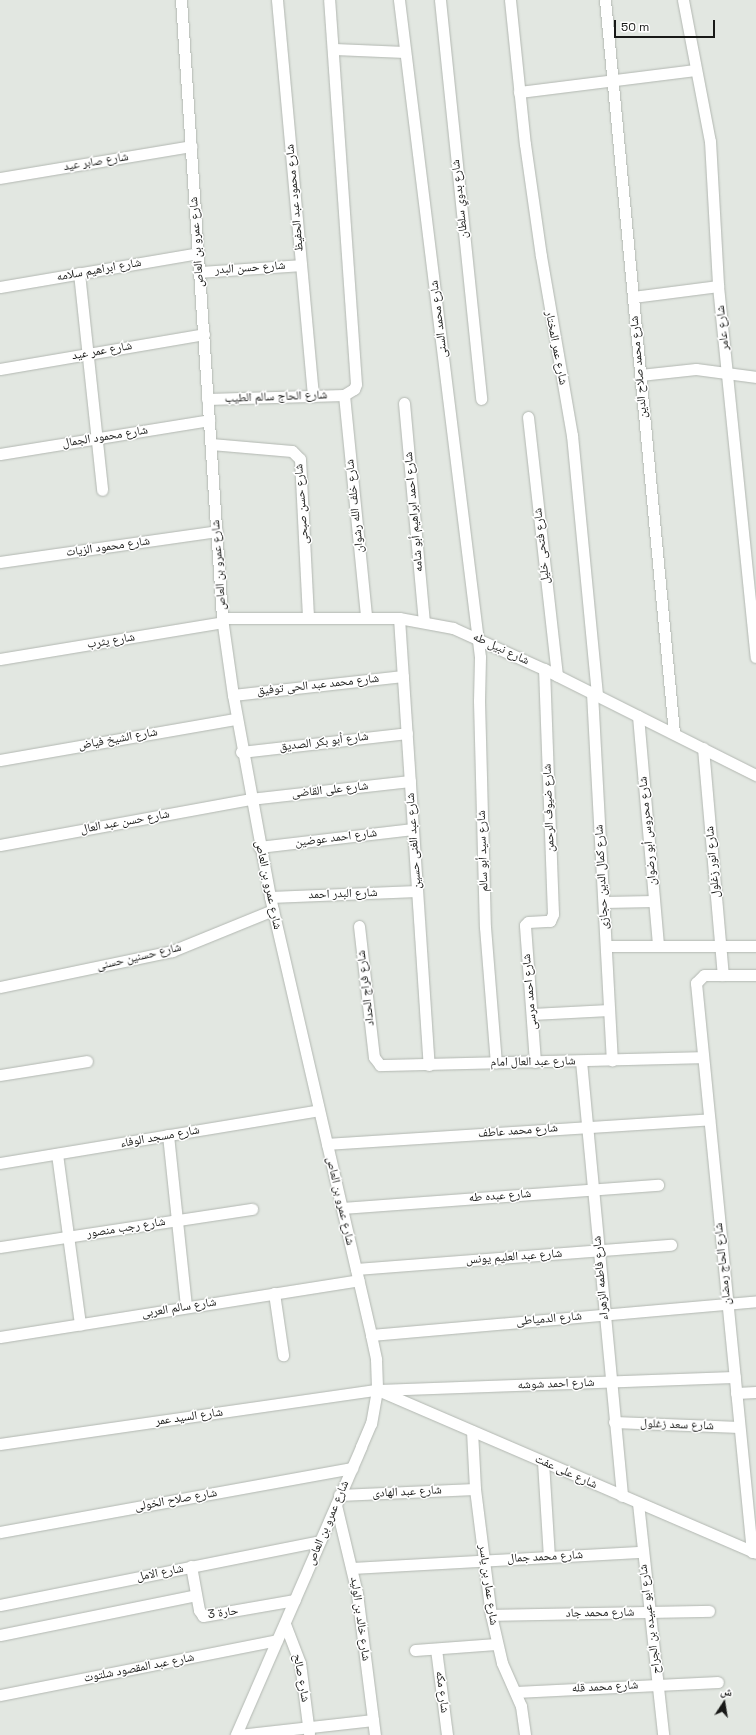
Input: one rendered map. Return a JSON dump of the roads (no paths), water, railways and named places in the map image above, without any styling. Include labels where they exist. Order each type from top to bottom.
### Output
[{"type":"street","name":"شارع عمرو بن العاص","points":[[181,0],[223,620],[232,695],[259,847],[372,1335],[376,1359],[377,1390],[370,1423],[238,1735]]},
{"type":"street","name":"شارع محمود عبد الحفيظ","points":[[277,0],[314,396]]},
{"type":"street","points":[[329,0],[334,49],[357,378],[354,389],[344,395]]},
{"type":"street","name":"شارع محمد السنى","points":[[399,0],[478,638]]},
{"type":"street","name":"شارع بدوي سلطان","points":[[440,0],[481,399]]},
{"type":"street","name":"شارع عمر المختار","points":[[510,0],[519,92],[550,321],[572,435],[595,694]]},
{"type":"street","name":"شارع محمد صلاح الدين","points":[[605,0],[674,733]]},
{"type":"street","name":"شارع عامر","points":[[683,0],[710,141],[718,286],[756,657]]},
{"type":"street","points":[[334,49],[405,52]]},
{"type":"street","points":[[519,92],[696,70]]},
{"type":"street","name":"شارع صابر عيد","points":[[0,178],[191,146]]},
{"type":"street","name":"شارع ابراهيم سلامه","points":[[0,287],[198,252]]},
{"type":"street","name":"شارع حسن البدر","points":[[199,272],[301,265]]},
{"type":"street","points":[[79,273],[102,490]]},
{"type":"street","points":[[633,297],[718,286]]},
{"type":"street","name":"شارع عمر عيد","points":[[0,369],[204,334]]},
{"type":"street","points":[[640,375],[696,368],[756,377]]},
{"type":"street","name":"شارع الحاج سالم الطيب","points":[[207,399],[344,395]]},
{"type":"street","name":"شارع خلف الله رشوان","points":[[344,395],[366,616]]},
{"type":"street","name":"شارع احمد ابراهيم أبو شامه","points":[[404,403],[424,621]]},
{"type":"street","name":"شارع فتحى خليل","points":[[528,417],[557,675]]},
{"type":"street","name":"شارع محمود الجمال","points":[[0,454],[209,420]]},
{"type":"street","name":"شارع حسن صبحى","points":[[211,444],[292,451],[300,459],[308,617]]},
{"type":"street","name":"شارع محمود الزيات","points":[[0,562],[217,531]]},
{"type":"street","name":"شارع نبيل طه","points":[[223,620],[366,616],[424,621],[453,628],[557,675],[756,775]]},
{"type":"street","name":"شارع عبد الغنى حسين","points":[[399,618],[429,1065]]},
{"type":"street","name":"شارع يثرب","points":[[0,659],[223,620]]},
{"type":"street","name":"شارع سيد أبو سالم","points":[[478,638],[480,657],[479,701],[485,927],[496,1063]]},
{"type":"street","name":"شارع ضيوف الرحمن","points":[[526,924],[547,922],[553,917],[544,669]]},
{"type":"street","name":"شارع محمد عبد الحى توفيق","points":[[232,695],[403,676]]},
{"type":"street","name":"شارع كمال الدين حجازى","points":[[595,694],[612,1060]]},
{"type":"street","name":"شارع محروس أبو رضوان","points":[[638,716],[658,946]]},
{"type":"street","name":"شارع الشيخ فياض","points":[[0,760],[236,719]]},
{"type":"street","name":"شارع أبو بكر الصديق","points":[[242,752],[407,733]]},
{"type":"street","name":"شارع انور زغلول","points":[[704,748],[722,975]]},
{"type":"street","name":"شارع على القاضى","points":[[250,799],[410,781]]},
{"type":"street","name":"شارع حسن عبد العال","points":[[0,845],[250,799]]},
{"type":"street","name":"شارع احمد عوضين","points":[[259,847],[413,829]]},
{"type":"street","name":"شارع البدر احمد","points":[[270,896],[417,891]]},
{"type":"street","points":[[604,902],[654,901]]},
{"type":"street","name":"شارع حسنين حسنى","points":[[0,987],[172,951],[273,910]]},
{"type":"street","name":"شارع احمد مرسى","points":[[526,924],[535,1062]]},
{"type":"street","name":"شارع فراج الحداد","points":[[359,926],[373,1049]]},
{"type":"street","points":[[606,946],[756,946]]},
{"type":"street","points":[[722,975],[756,975]]},
{"type":"street","name":"شارع الحاج رمضان","points":[[722,975],[700,977],[696,984],[739,1427],[754,1552]]},
{"type":"street","points":[[532,1014],[609,1010]]},
{"type":"street","name":"شارع عبد العال امام","points":[[373,1049],[376,1062],[380,1065],[429,1065],[703,1057]]},
{"type":"street","points":[[0,1075],[87,1061]]},
{"type":"street","name":"شارع فاطمه الزهراء","points":[[580,1061],[622,1496]]},
{"type":"street","name":"شارع مسجد الوفاء","points":[[0,1164],[319,1110]]},
{"type":"street","name":"شارع محمد عاطف","points":[[327,1144],[709,1119]]},
{"type":"street","points":[[168,1135],[186,1307]]},
{"type":"street","points":[[56,1154],[80,1324]]},
{"type":"street","name":"شارع عبده طه","points":[[342,1208],[658,1185]]},
{"type":"street","name":"شارع رجب منصور","points":[[0,1247],[252,1209]]},
{"type":"street","name":"شارع عبد العليم يونس","points":[[357,1274],[671,1245]]},
{"type":"street","name":"شارع سالم العربى","points":[[0,1337],[274,1294],[357,1274]]},
{"type":"street","points":[[274,1294],[283,1355]]},
{"type":"street","name":"شارع الدمياطى","points":[[372,1335],[756,1301]]},
{"type":"street","name":"شارع احمد شوشه","points":[[377,1390],[735,1377]]},
{"type":"street","name":"شارع على عفت","points":[[377,1390],[754,1552]]},
{"type":"street","name":"شارع السيد عمر","points":[[0,1444],[377,1390]]},
{"type":"street","points":[[736,1393],[756,1392]]},
{"type":"street","name":"شارع سعد زغلول","points":[[614,1422],[739,1427]]},
{"type":"street","name":"شارع عمار بن ياسر","points":[[472,1431],[475,1489],[490,1615],[496,1644],[502,1663],[516,1692],[525,1735]]},
{"type":"street","points":[[543,1462],[549,1557]]},
{"type":"street","name":"شارع صلاح الخولى","points":[[0,1532],[352,1468]]},
{"type":"street","name":"شارع عبد الهادى","points":[[338,1500],[475,1489]]},
{"type":"street","name":"شارع خالد بن الوليد","points":[[338,1500],[353,1568],[375,1735]]},
{"type":"street","name":"شارع ابو عبيده بن الجراح","points":[[638,1503],[642,1552],[663,1735]]},
{"type":"street","name":"شارع الامل","points":[[0,1605],[320,1541]]},
{"type":"street","name":"شارع محمد جمال","points":[[353,1568],[642,1552]]},
{"type":"street","name":"حارة 3","points":[[191,1566],[199,1610],[206,1617],[295,1600]]},
{"type":"street","points":[[0,1635],[196,1595]]},
{"type":"street","name":"شارع محمد جاد","points":[[490,1615],[709,1611]]},
{"type":"street","name":"شارع صالح","points":[[285,1624],[300,1663],[309,1731]]},
{"type":"street","name":"شارع عبد المقصود شلتوت","points":[[0,1695],[277,1640]]},
{"type":"street","points":[[415,1650],[496,1644]]},
{"type":"street","name":"شارع مكه","points":[[436,1649],[447,1735]]},
{"type":"street","name":"شارع محمد قله","points":[[516,1692],[718,1682]]},
{"type":"street","points":[[238,1735],[309,1731],[374,1720]]}]
